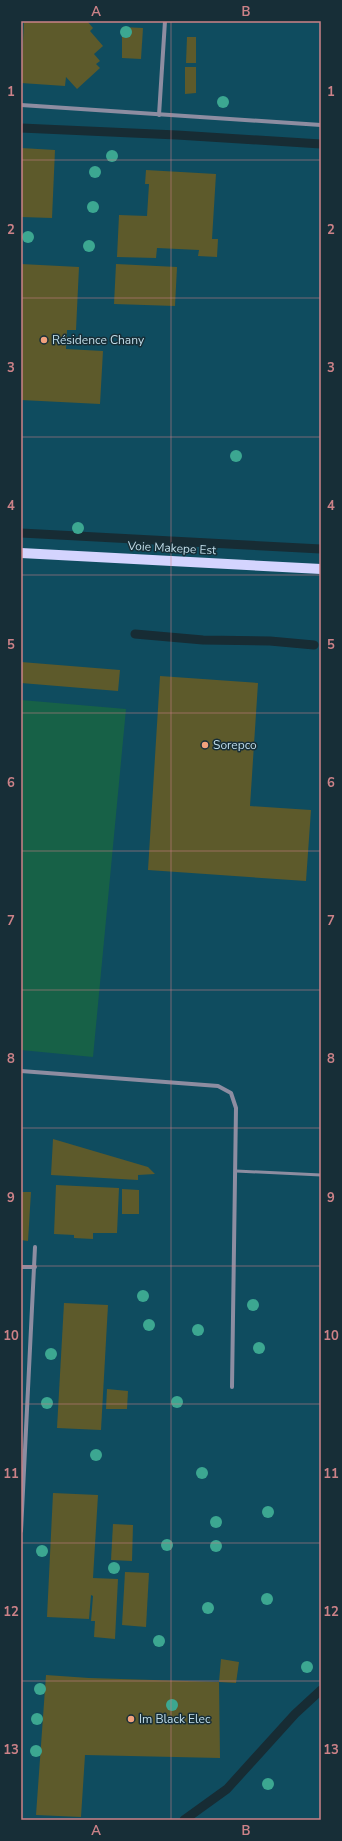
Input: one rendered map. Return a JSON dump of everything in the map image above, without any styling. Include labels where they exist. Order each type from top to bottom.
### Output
[{"type":"main road","name":"Voie Makepe Est","points":[[21,553],[321,569]]},
{"type":"street","points":[[159,115],[165,21]]},
{"type":"street","points":[[21,105],[321,125]]},
{"type":"street","points":[[21,1070],[218,1086],[231,1092],[236,1108],[232,1388]]},
{"type":"street","points":[[21,1531],[35,1247]]},
{"type":"street","points":[[21,1266],[35,1267]]},
{"type":"lane","points":[[236,1171],[321,1175]]},
{"type":"green space","points":[[21,700],[126,709],[93,1057],[21,1050]]},
{"type":"building","points":[[24,21],[87,21],[93,28],[90,31],[103,46],[94,54],[100,61],[96,64],[100,68],[77,89],[66,77],[65,86],[21,83]]},
{"type":"building","points":[[122,27],[143,28],[141,59],[122,58]]},
{"type":"building","points":[[187,37],[196,37],[196,63],[186,63]]},
{"type":"building","points":[[185,67],[196,67],[196,93],[185,94]]},
{"type":"building","points":[[21,148],[55,150],[52,218],[21,217]]},
{"type":"building","points":[[146,170],[216,174],[212,239],[218,239],[217,257],[198,256],[199,250],[157,248],[156,258],[117,257],[119,215],[147,216],[149,184],[145,184]]},
{"type":"building","name":"Résidence Chany","points":[[21,264],[79,267],[76,330],[67,330],[66,349],[103,351],[100,404],[21,400]]},
{"type":"building","points":[[116,264],[177,267],[175,306],[114,304]]},
{"type":"building","points":[[21,662],[120,670],[118,691],[21,683]]},
{"type":"building","name":"Sorepco","points":[[160,676],[258,683],[250,806],[311,810],[306,881],[148,870]]},
{"type":"building","points":[[53,1139],[148,1167],[155,1174],[138,1175],[138,1180],[51,1175]]},
{"type":"building","points":[[56,1185],[119,1188],[117,1233],[93,1233],[93,1239],[74,1238],[74,1235],[54,1234]]},
{"type":"building","points":[[122,1189],[139,1190],[139,1214],[122,1214]]},
{"type":"building","points":[[21,1192],[31,1192],[28,1241],[21,1240]]},
{"type":"building","points":[[64,1303],[108,1305],[101,1430],[57,1428]]},
{"type":"building","points":[[107,1389],[128,1391],[127,1409],[106,1409]]},
{"type":"building","points":[[53,1493],[98,1495],[93,1578],[118,1579],[115,1639],[94,1637],[95,1621],[91,1621],[93,1596],[91,1595],[89,1619],[47,1617]]},
{"type":"building","points":[[113,1524],[133,1525],[132,1561],[111,1560]]},
{"type":"building","points":[[125,1572],[149,1573],[146,1627],[122,1625]]},
{"type":"building","points":[[221,1659],[239,1662],[236,1683],[219,1682]]},
{"type":"building","name":"Im Black Elec","points":[[46,1675],[89,1678],[219,1682],[220,1758],[85,1755],[81,1817],[36,1815]]},
{"type":"waterway","points":[[21,128],[177,135],[321,144]]},
{"type":"waterway","points":[[21,533],[321,549]]},
{"type":"waterway","points":[[135,634],[203,640],[270,641],[314,645]]},
{"type":"waterway","points":[[184,1820],[227,1789],[295,1714],[321,1690]]},
{"type":"place","name":"Résidence Chany","points":[[44,340]]},
{"type":"place","name":"Sorepco","points":[[205,745]]},
{"type":"place","name":"Im Black Elec","points":[[131,1719]]}]
